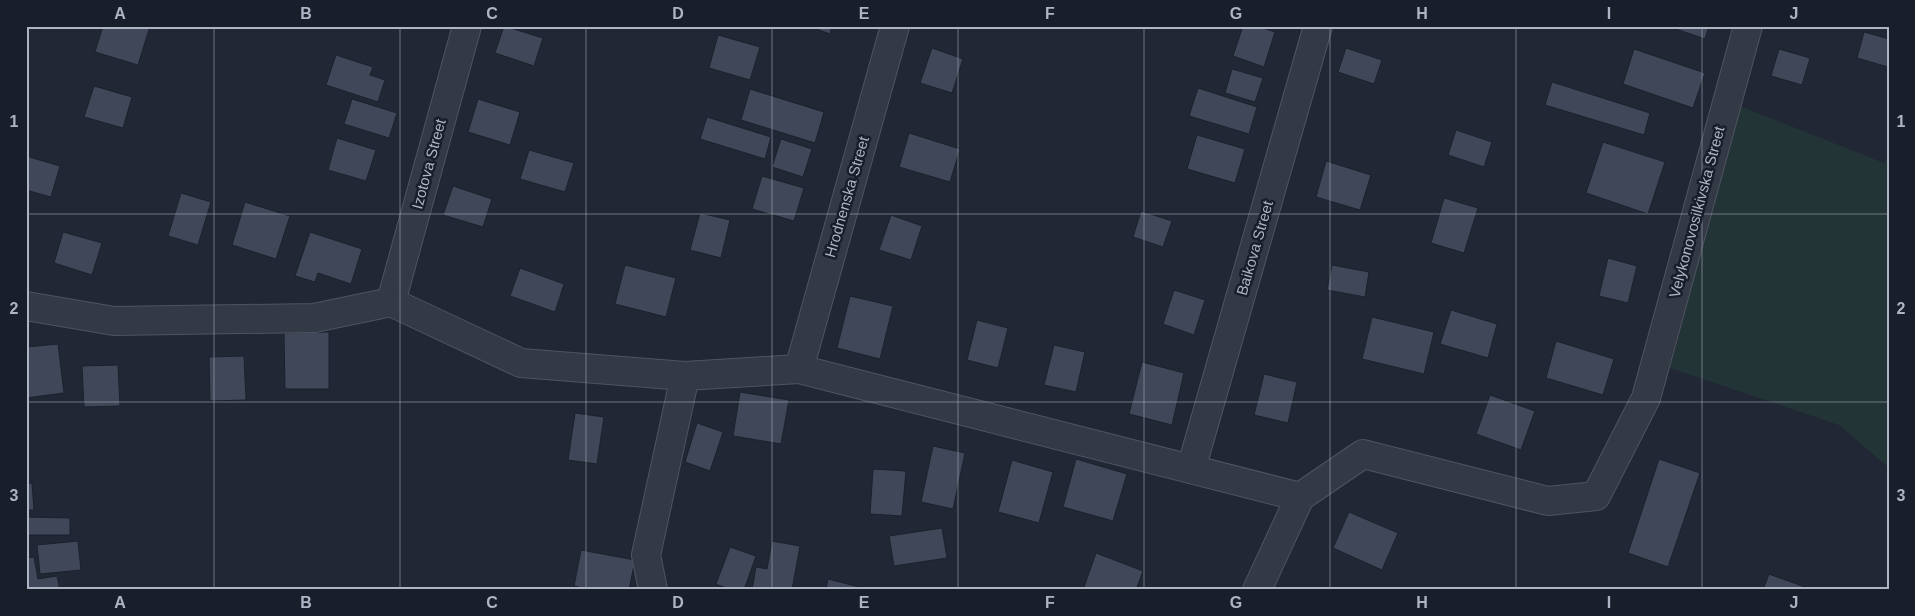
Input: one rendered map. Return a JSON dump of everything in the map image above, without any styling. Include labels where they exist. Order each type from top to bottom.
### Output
[{"type":"street","name":"Izotova Street","points":[[391,302],[467,26]]},
{"type":"street","name":"Hrodnenska Street","points":[[799,369],[895,26]]},
{"type":"street","name":"Baikova Street","points":[[1191,469],[1318,26]]},
{"type":"street","name":"Velykonovosilkivska Street","points":[[1300,498],[1363,454],[1548,501],[1596,496],[1646,398],[1748,26]]},
{"type":"street","points":[[26,306],[114,322],[314,318],[391,302],[521,364],[685,376],[799,369],[1300,498],[1258,590]]},
{"type":"street","points":[[653,590],[646,555],[685,376]]},
{"type":"shaded area","points":[[1740,106],[1884,163],[1889,155],[1889,468],[1839,425],[1670,368]]},
{"type":"building","points":[[103,26],[150,26],[138,65],[95,52]]},
{"type":"building","points":[[504,26],[543,38],[534,66],[495,53]]},
{"type":"building","points":[[808,26],[832,26],[830,34]]},
{"type":"building","points":[[1243,26],[1257,26],[1275,32],[1264,67],[1233,56]]},
{"type":"building","points":[[1667,26],[1709,26],[1705,39]]},
{"type":"building","points":[[1864,32],[1889,39],[1888,67],[1857,58]]},
{"type":"building","points":[[718,35],[760,47],[750,80],[709,68]]},
{"type":"building","points":[[932,48],[963,59],[952,93],[920,83]]},
{"type":"building","points":[[1346,48],[1382,60],[1374,84],[1338,72]]},
{"type":"building","points":[[1634,49],[1705,73],[1693,108],[1623,84]]},
{"type":"building","points":[[1779,49],[1810,58],[1802,85],[1771,76]]},
{"type":"building","points":[[336,55],[373,67],[370,75],[385,80],[378,102],[326,85]]},
{"type":"building","points":[[1232,69],[1263,78],[1255,102],[1225,93]]},
{"type":"building","points":[[1552,82],[1650,113],[1644,135],[1545,105]]},
{"type":"building","points":[[94,86],[132,97],[123,128],[84,117]]},
{"type":"building","points":[[1198,88],[1257,107],[1249,134],[1189,116]]},
{"type":"building","points":[[750,89],[824,112],[815,143],[741,120]]},
{"type":"building","points":[[352,99],[397,113],[389,138],[344,124]]},
{"type":"building","points":[[478,99],[520,112],[510,145],[468,132]]},
{"type":"building","points":[[707,117],[771,137],[765,159],[700,139]]},
{"type":"building","points":[[1456,130],[1492,142],[1484,167],[1448,155]]},
{"type":"building","points":[[909,133],[960,149],[950,182],[899,167]]},
{"type":"building","points":[[1197,135],[1245,149],[1235,183],[1187,169]]},
{"type":"building","points":[[337,138],[376,150],[366,181],[328,170]]},
{"type":"building","points":[[781,139],[812,149],[803,177],[772,167]]},
{"type":"building","points":[[1603,142],[1665,162],[1648,214],[1586,193]]},
{"type":"building","points":[[529,150],[574,163],[565,192],[520,179]]},
{"type":"building","points":[[26,156],[60,166],[51,197],[26,190]]},
{"type":"building","points":[[1326,161],[1371,175],[1360,210],[1316,197]]},
{"type":"building","points":[[762,176],[804,188],[794,221],[752,209]]},
{"type":"building","points":[[453,186],[492,199],[483,227],[443,215]]},
{"type":"building","points":[[181,193],[211,202],[198,245],[168,236]]},
{"type":"building","points":[[1444,198],[1478,208],[1464,253],[1431,243]]},
{"type":"building","points":[[245,202],[290,216],[276,259],[232,245]]},
{"type":"building","points":[[1141,211],[1172,221],[1163,247],[1133,237]]},
{"type":"building","points":[[700,213],[730,220],[721,258],[690,250]]},
{"type":"building","points":[[891,215],[922,226],[911,260],[879,250]]},
{"type":"building","points":[[63,232],[102,243],[92,275],[54,263]]},
{"type":"building","points":[[310,232],[362,249],[351,284],[318,273],[315,282],[295,276]]},
{"type":"building","points":[[1608,258],[1637,266],[1628,303],[1599,296]]},
{"type":"building","points":[[625,265],[676,278],[666,317],[615,304]]},
{"type":"building","points":[[1332,265],[1369,272],[1365,297],[1327,290]]},
{"type":"building","points":[[520,268],[564,284],[555,312],[510,296]]},
{"type":"building","points":[[1174,290],[1205,300],[1194,335],[1163,324]]},
{"type":"building","points":[[850,296],[893,306],[880,359],[837,348]]},
{"type":"building","points":[[1451,310],[1497,324],[1488,358],[1440,344]]},
{"type":"building","points":[[1372,317],[1434,332],[1424,374],[1362,359]]},
{"type":"building","points":[[977,320],[1008,328],[998,368],[967,360]]},
{"type":"building","points":[[329,332],[329,389],[285,389],[284,333]]},
{"type":"building","points":[[1556,341],[1614,359],[1603,395],[1546,378]]},
{"type":"building","points":[[58,344],[64,393],[26,398],[26,347]]},
{"type":"building","points":[[1054,345],[1085,352],[1076,392],[1044,385]]},
{"type":"building","points":[[244,356],[246,400],[210,401],[209,357]]},
{"type":"building","points":[[1142,362],[1184,373],[1172,425],[1129,414]]},
{"type":"building","points":[[118,365],[120,406],[84,407],[82,366]]},
{"type":"building","points":[[1264,374],[1297,382],[1288,423],[1254,415]]},
{"type":"building","points":[[740,392],[789,400],[781,444],[733,436]]},
{"type":"building","points":[[1490,395],[1535,411],[1521,450],[1476,434]]},
{"type":"building","points":[[575,413],[604,417],[597,464],[568,460]]},
{"type":"building","points":[[697,423],[723,432],[710,471],[685,462]]},
{"type":"building","points":[[933,446],[965,453],[953,509],[921,502]]},
{"type":"building","points":[[1076,459],[1127,474],[1113,521],[1063,507]]},
{"type":"building","points":[[1659,459],[1700,473],[1668,567],[1628,553]]},
{"type":"building","points":[[1012,460],[1053,472],[1039,523],[998,512]]},
{"type":"building","points":[[873,469],[906,471],[902,516],[870,514]]},
{"type":"building","points":[[32,483],[34,510],[26,510],[26,484]]},
{"type":"building","points":[[1349,512],[1398,533],[1382,570],[1333,548]]},
{"type":"building","points":[[26,517],[70,518],[70,535],[26,535]]},
{"type":"building","points":[[942,528],[947,558],[894,566],[889,536]]},
{"type":"building","points":[[78,541],[81,570],[40,574],[37,545]]},
{"type":"building","points":[[772,541],[800,546],[792,590],[752,590],[756,567],[767,569]]},
{"type":"building","points":[[730,547],[756,556],[744,590],[731,590],[716,584]]},
{"type":"building","points":[[581,550],[635,560],[629,590],[591,590],[574,586]]},
{"type":"building","points":[[1096,553],[1143,571],[1136,590],[1083,590]]},
{"type":"building","points":[[34,557],[38,579],[57,576],[60,590],[26,590],[26,558]]},
{"type":"building","points":[[1769,574],[1813,590],[1763,590]]},
{"type":"building","points":[[828,579],[859,587],[859,590],[826,590]]}]
